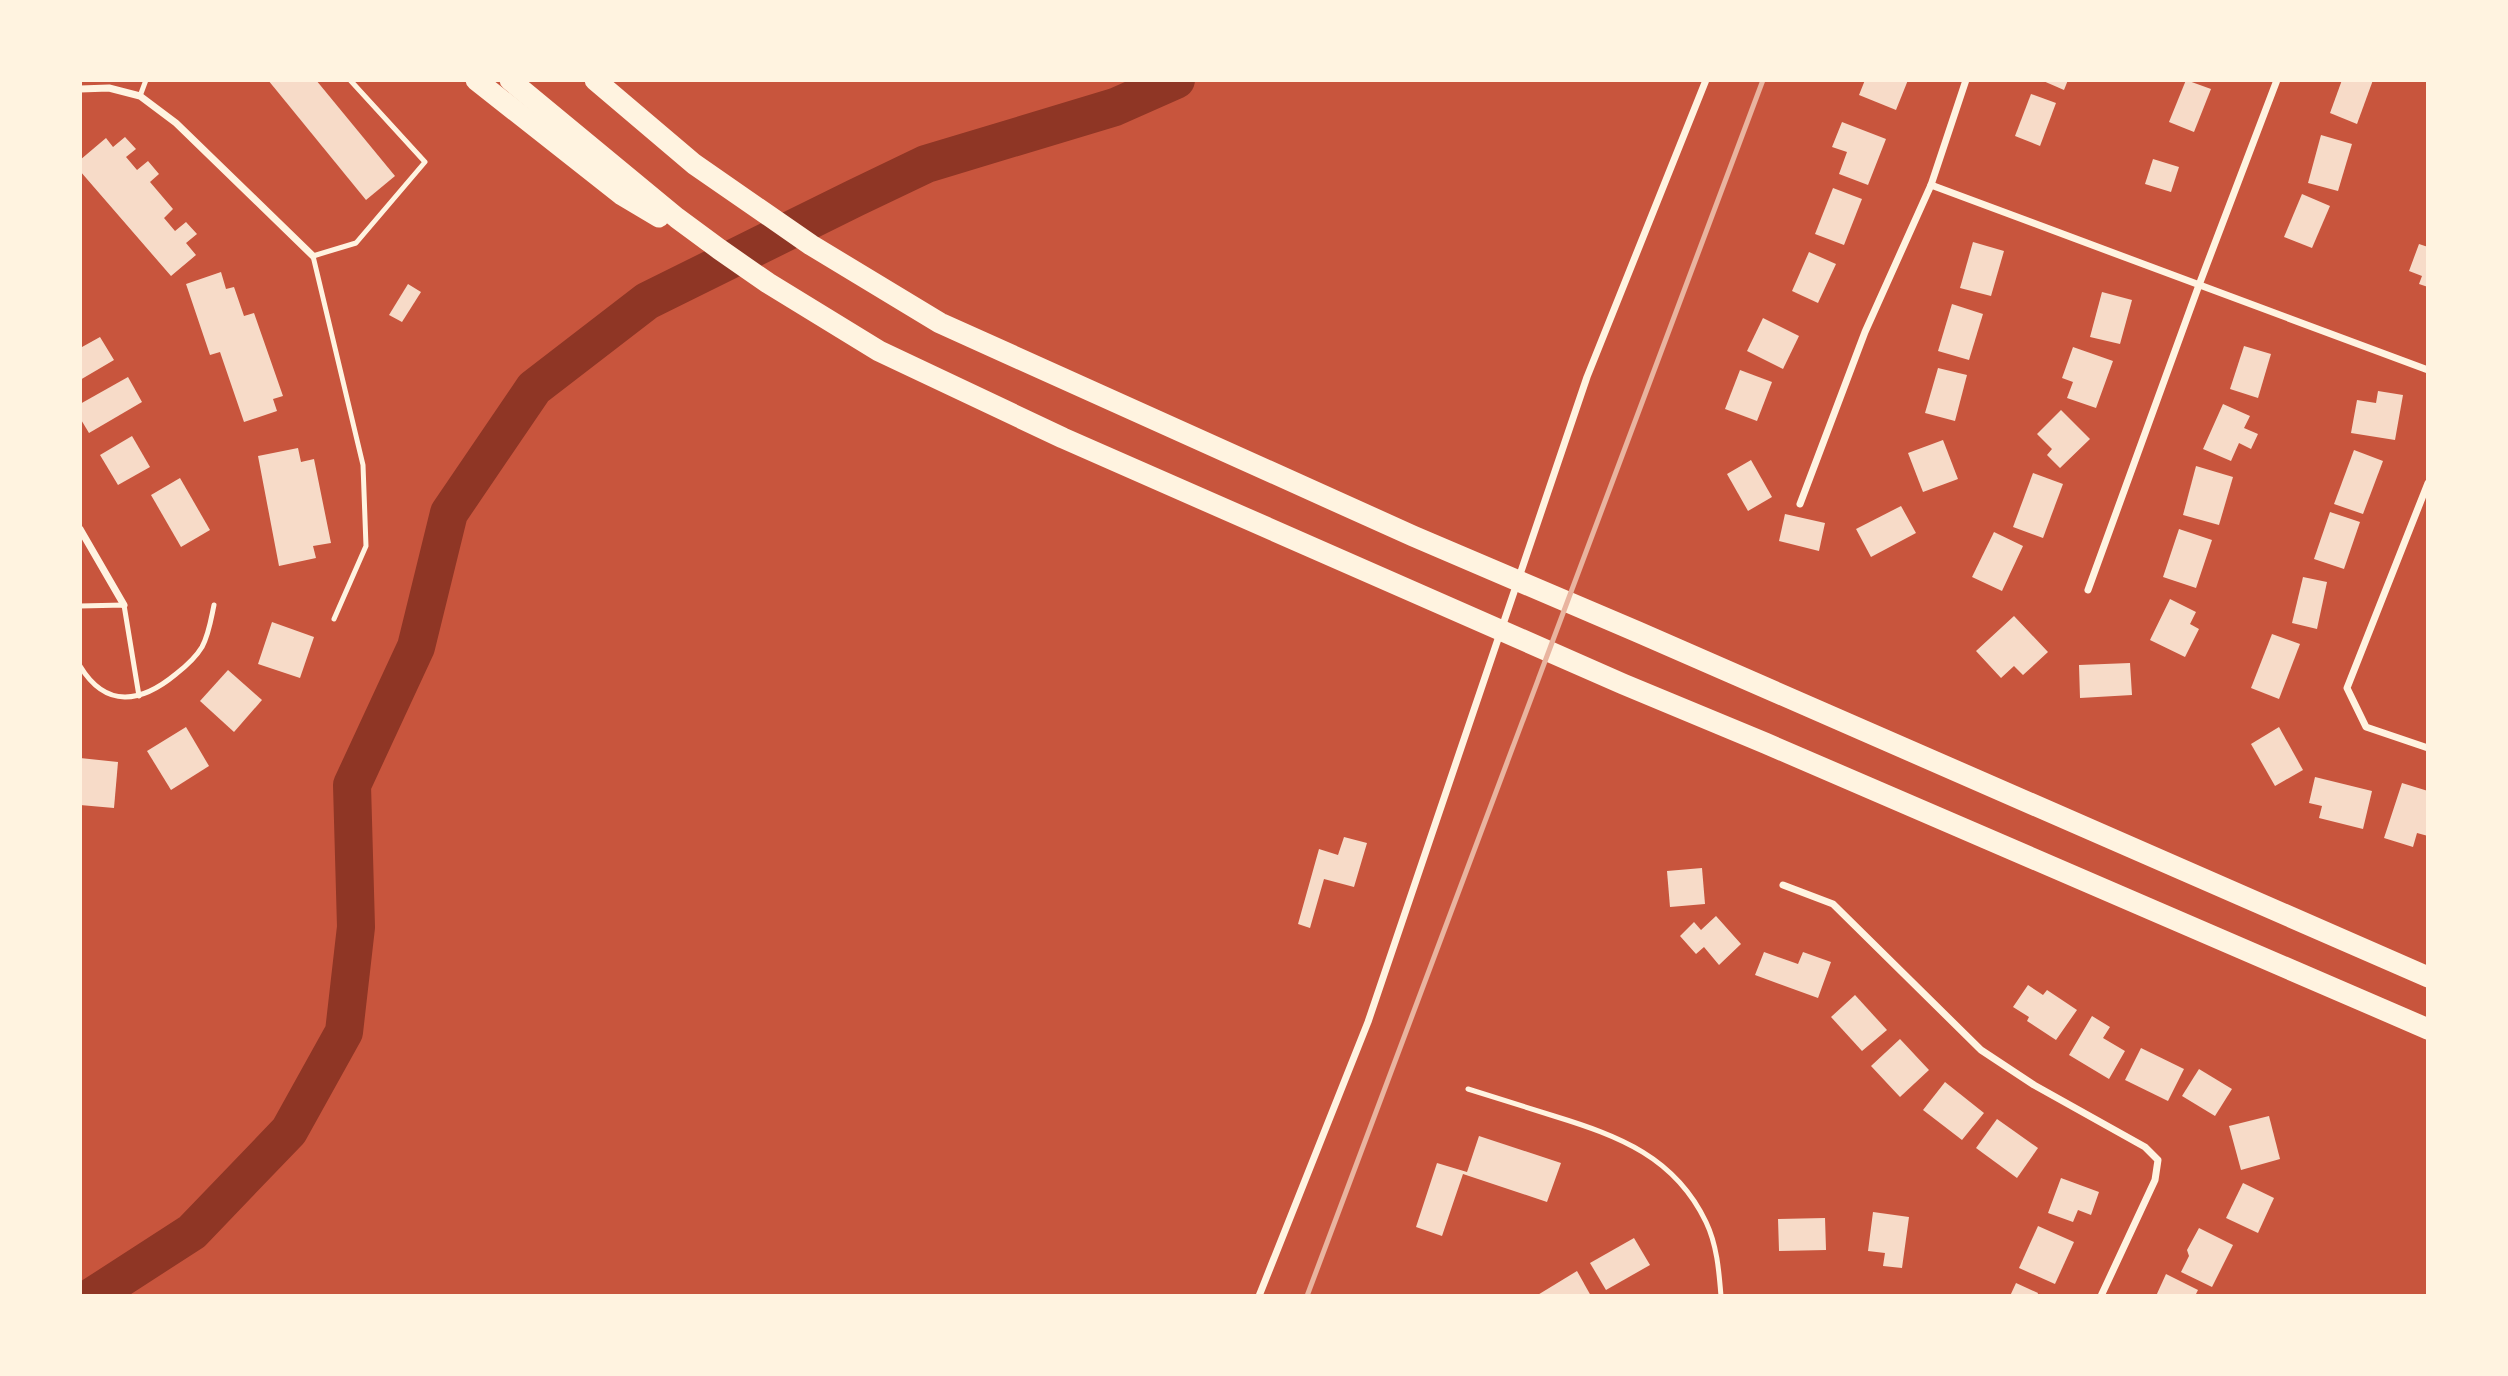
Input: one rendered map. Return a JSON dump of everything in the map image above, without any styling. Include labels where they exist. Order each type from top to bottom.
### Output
[{"type":"highway","points":[[476,80],[622,195],[879,351],[1063,438],[1623,684],[1778,748],[2427,1029]]},
{"type":"highway","points":[[510,80],[687,226],[768,283]]},
{"type":"highway","points":[[595,80],[694,163],[811,245],[940,323],[1413,536],[2427,977]]},
{"type":"street","points":[[1259,1296],[1368,1022],[1587,377],[1706,80]]},
{"type":"street","points":[[1800,504],[1865,332],[1931,185],[1966,80]]},
{"type":"street","points":[[2088,590],[2277,80]]},
{"type":"street","points":[[80,89],[109,88],[140,96],[176,123],[313,256]]},
{"type":"street","points":[[1931,185],[2427,370]]},
{"type":"street","points":[[2427,483],[2347,688],[2366,727],[2427,748]]},
{"type":"street","points":[[80,529],[124,605]]},
{"type":"street","points":[[1783,885],[1833,904],[1981,1050],[2034,1085],[2145,1147],[2158,1160],[2155,1180],[2101,1296]]},
{"type":"lane","points":[[140,96],[146,80]]},
{"type":"lane","points":[[334,619],[366,546],[363,465],[313,256],[356,243],[425,162],[350,80]]},
{"type":"lane","points":[[80,606],[124,605],[139,696]]},
{"type":"lane","points":[[80,666],[100,690],[120,698],[139,696],[163,685],[201,648],[209,632],[214,605]]},
{"type":"lane","points":[[1468,1089],[1603,1131],[1656,1159],[1696,1202],[1707,1224],[1715,1248],[1721,1296]]},
{"type":"building","points":[[268,80],[316,80],[395,176],[366,200]]},
{"type":"building","points":[[1865,80],[1908,80],[1896,110],[1859,95]]},
{"type":"building","points":[[2041,80],[2068,80],[2064,90]]},
{"type":"building","points":[[2186,80],[2211,89],[2194,132],[2169,122]]},
{"type":"building","points":[[2342,80],[2373,80],[2357,124],[2330,113]]},
{"type":"building","points":[[2031,94],[2056,103],[2040,146],[2015,136]]},
{"type":"building","points":[[1842,122],[1886,139],[1868,185],[1839,174],[1847,152],[1832,147]]},
{"type":"building","points":[[2321,135],[2352,144],[2338,191],[2308,183]]},
{"type":"building","points":[[125,137],[136,149],[126,157],[137,170],[148,161],[159,174],[150,182],[173,209],[164,218],[175,231],[186,222],[197,234],[186,243],[196,255],[171,276],[80,171],[80,160],[106,138],[113,147]]},
{"type":"building","points":[[2153,159],[2179,167],[2171,192],[2145,184]]},
{"type":"building","points":[[1833,188],[1862,199],[1844,245],[1815,234]]},
{"type":"building","points":[[2302,194],[2330,206],[2312,248],[2284,237]]},
{"type":"building","points":[[1973,242],[2004,251],[1991,296],[1960,288]]},
{"type":"building","points":[[2419,244],[2428,247],[2428,287],[2419,284],[2422,276],[2409,271]]},
{"type":"building","points":[[1809,252],[1836,264],[1818,303],[1792,291]]},
{"type":"building","points":[[221,272],[226,289],[234,287],[244,316],[254,313],[283,396],[273,399],[277,411],[244,422],[220,352],[210,355],[186,284]]},
{"type":"building","points":[[408,284],[421,292],[402,322],[389,315]]},
{"type":"building","points":[[2102,292],[2132,300],[2120,344],[2090,337]]},
{"type":"building","points":[[1952,304],[1983,314],[1969,360],[1938,351]]},
{"type":"building","points":[[1763,318],[1799,336],[1783,369],[1747,351]]},
{"type":"building","points":[[100,337],[114,360],[80,380],[80,344],[82,347]]},
{"type":"building","points":[[2244,346],[2271,354],[2258,398],[2230,389]]},
{"type":"building","points":[[2073,347],[2113,361],[2096,408],[2067,398],[2073,382],[2062,378]]},
{"type":"building","points":[[1938,368],[1967,375],[1955,421],[1925,413]]},
{"type":"building","points":[[1740,370],[1772,382],[1757,421],[1725,409]]},
{"type":"building","points":[[128,377],[142,402],[89,433],[80,418],[80,404]]},
{"type":"building","points":[[2378,391],[2403,395],[2395,440],[2351,433],[2357,400],[2376,403]]},
{"type":"building","points":[[2223,404],[2250,416],[2244,428],[2258,434],[2251,449],[2239,443],[2231,461],[2203,449]]},
{"type":"building","points":[[2061,410],[2090,439],[2060,468],[2047,455],[2052,449],[2037,434]]},
{"type":"building","points":[[132,436],[150,467],[118,485],[100,455]]},
{"type":"building","points":[[1943,440],[1958,479],[1923,492],[1908,453]]},
{"type":"building","points":[[298,448],[301,462],[314,459],[331,543],[313,546],[316,558],[279,566],[258,456]]},
{"type":"building","points":[[2354,450],[2383,461],[2363,514],[2334,504]]},
{"type":"building","points":[[1751,460],[1772,497],[1748,511],[1727,474]]},
{"type":"building","points":[[2196,466],[2233,477],[2219,525],[2183,515]]},
{"type":"building","points":[[2033,473],[2063,484],[2043,538],[2013,527]]},
{"type":"building","points":[[180,478],[210,530],[181,547],[151,495]]},
{"type":"building","points":[[1901,506],[1916,533],[1871,557],[1856,529]]},
{"type":"building","points":[[2330,512],[2360,522],[2344,569],[2314,559]]},
{"type":"building","points":[[1785,514],[1825,523],[1819,551],[1779,541]]},
{"type":"building","points":[[2179,529],[2212,540],[2196,588],[2163,577]]},
{"type":"building","points":[[1994,532],[2023,546],[2002,591],[1972,577]]},
{"type":"building","points":[[2303,577],[2327,582],[2317,629],[2292,623]]},
{"type":"building","points":[[2170,599],[2196,612],[2190,624],[2199,629],[2185,657],[2150,640]]},
{"type":"building","points":[[2014,616],[2048,652],[2023,675],[2014,666],[2001,678],[1976,651]]},
{"type":"building","points":[[272,622],[314,637],[300,678],[258,664]]},
{"type":"building","points":[[2272,634],[2300,644],[2279,699],[2251,688]]},
{"type":"building","points":[[2130,663],[2132,695],[2080,698],[2079,665]]},
{"type":"building","points":[[228,670],[262,700],[234,732],[200,701]]},
{"type":"building","points":[[186,727],[209,766],[171,790],[147,751]]},
{"type":"building","points":[[2279,727],[2303,770],[2275,786],[2251,744]]},
{"type":"building","points":[[80,758],[118,762],[114,808],[80,805]]},
{"type":"building","points":[[2315,777],[2372,791],[2363,829],[2319,818],[2322,806],[2309,803]]},
{"type":"building","points":[[2402,783],[2428,791],[2428,836],[2417,833],[2413,847],[2384,838]]},
{"type":"building","points":[[1344,837],[1367,843],[1354,887],[1324,879],[1310,928],[1298,924],[1319,849],[1338,855]]},
{"type":"building","points":[[1702,868],[1705,904],[1670,907],[1667,871]]},
{"type":"building","points":[[1716,916],[1741,944],[1719,965],[1704,947],[1696,954],[1680,936],[1694,922],[1701,930]]},
{"type":"building","points":[[1764,952],[1798,964],[1803,952],[1831,962],[1818,998],[1755,975]]},
{"type":"building","points":[[2028,985],[2043,995],[2047,990],[2077,1010],[2056,1040],[2027,1021],[2029,1017],[2013,1007]]},
{"type":"building","points":[[1855,995],[1887,1030],[1862,1051],[1831,1017]]},
{"type":"building","points":[[2092,1016],[2110,1027],[2103,1038],[2125,1051],[2109,1079],[2069,1055]]},
{"type":"building","points":[[1900,1039],[1929,1070],[1900,1097],[1871,1066]]},
{"type":"building","points":[[2141,1048],[2184,1069],[2168,1101],[2125,1080]]},
{"type":"building","points":[[2199,1069],[2232,1089],[2215,1116],[2182,1096]]},
{"type":"building","points":[[1945,1082],[1984,1113],[1962,1140],[1923,1110]]},
{"type":"building","points":[[2269,1116],[2280,1159],[2241,1170],[2229,1126]]},
{"type":"building","points":[[1997,1119],[2038,1148],[2017,1178],[1976,1148]]},
{"type":"building","points":[[1479,1136],[1561,1163],[1547,1202],[1463,1174],[1442,1236],[1416,1227],[1437,1163],[1467,1172]]},
{"type":"building","points":[[2061,1178],[2099,1192],[2091,1215],[2078,1210],[2073,1222],[2048,1213]]},
{"type":"building","points":[[2243,1183],[2274,1198],[2258,1233],[2226,1218]]},
{"type":"building","points":[[1873,1212],[1909,1217],[1902,1268],[1883,1266],[1885,1253],[1868,1251]]},
{"type":"building","points":[[1825,1218],[1826,1250],[1779,1251],[1778,1219]]},
{"type":"building","points":[[2038,1226],[2074,1242],[2055,1284],[2019,1268]]},
{"type":"building","points":[[2199,1228],[2233,1245],[2212,1287],[2181,1272],[2189,1256],[2187,1250]]},
{"type":"building","points":[[1634,1238],[1650,1265],[1606,1290],[1590,1263]]},
{"type":"building","points":[[1577,1271],[1591,1296],[1536,1296]]},
{"type":"building","points":[[2166,1274],[2198,1290],[2195,1296],[2156,1296]]},
{"type":"building","points":[[2016,1283],[2038,1293],[2037,1296],[2010,1296]]},
{"type":"waterway","points":[[93,1296],[192,1232],[289,1131],[344,1032],[356,927],[352,785],[416,647],[449,513],[534,388],[647,301],[855,198],[926,164],[1115,107],[1176,80]]},
{"type":"railway","points":[[1307,1296],[1763,80]]}]
